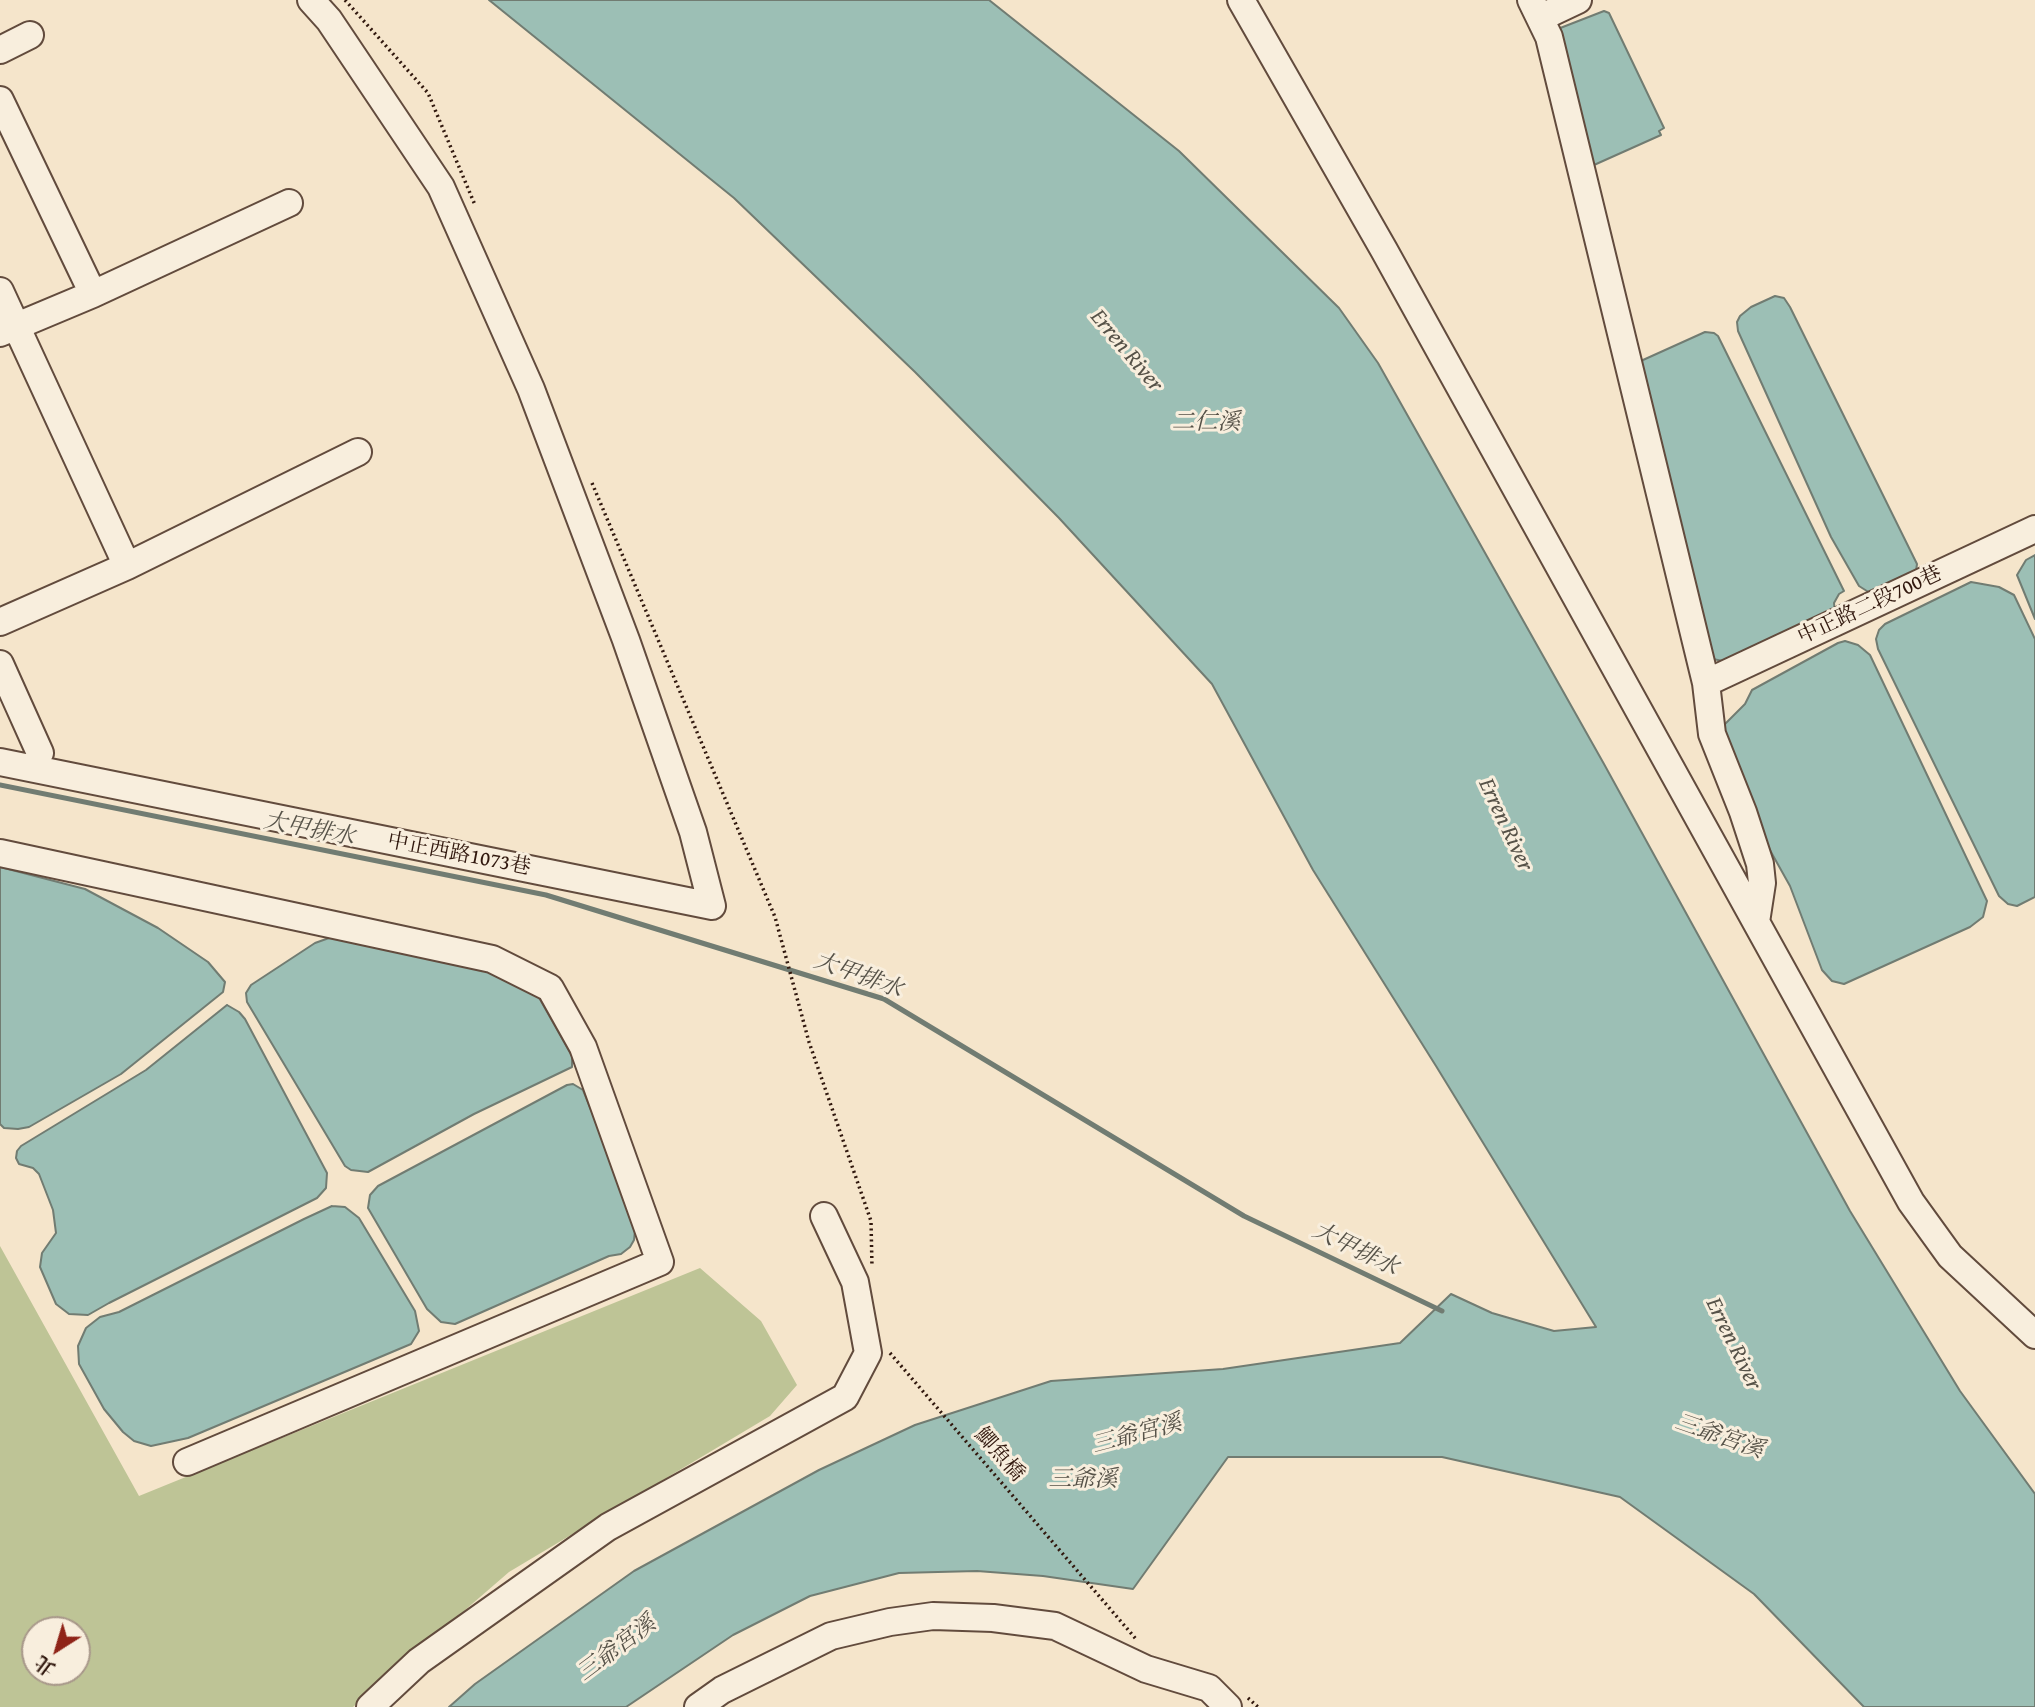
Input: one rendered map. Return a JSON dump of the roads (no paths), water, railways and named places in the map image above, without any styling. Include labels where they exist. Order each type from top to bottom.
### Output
[{"type":"street","name":"中正西路1073巷","points":[[0,762],[712,906],[693,832],[626,640],[531,389],[440,187],[329,20],[311,0]]},
{"type":"street","points":[[1241,0],[1384,250],[1911,1202],[1950,1256],[2035,1335]]},
{"type":"street","points":[[1578,0],[1535,9],[1549,37],[1706,683],[1712,734],[1760,863],[1762,883],[1756,922]]},
{"type":"street","points":[[0,50],[30,35]]},
{"type":"street","points":[[0,100],[93,294]]},
{"type":"street","points":[[8,329],[93,294],[289,203]]},
{"type":"street","points":[[0,291],[8,329],[127,566]]},
{"type":"street","points":[[0,622],[127,566],[358,452]]},
{"type":"street","name":"中正路二段700巷","points":[[1706,683],[2035,529]]},
{"type":"street","points":[[0,664],[40,753]]},
{"type":"street","points":[[0,853],[492,959],[550,988],[583,1047],[660,1262],[187,1462]]},
{"type":"street","points":[[370,1707],[419,1661],[608,1527],[845,1398],[868,1353],[855,1282],[824,1216]]},
{"type":"street","points":[[698,1707],[722,1690],[831,1636],[890,1622],[933,1616],[993,1618],[1055,1626],[1146,1669],[1209,1688],[1228,1707]]},
{"type":"water","name":"二仁溪","points":[[489,0],[989,0],[1179,151],[1339,308],[1378,363],[1604,764],[1850,1211],[1960,1391],[2035,1494],[2035,1707],[1864,1707],[1754,1594],[1620,1497],[1442,1457],[1228,1457],[1133,1589],[1043,1576],[977,1571],[899,1573],[810,1596],[733,1635],[626,1707],[449,1707],[475,1684],[634,1571],[819,1470],[915,1425],[1051,1381],[1223,1369],[1400,1343],[1451,1294],[1492,1313],[1554,1331],[1596,1327],[1313,870],[1212,684],[1059,518],[915,372],[734,198]]},
{"type":"water","points":[[1604,11],[1609,13],[1664,128],[1659,131],[1661,135],[1594,165],[1578,164],[1550,32]]},
{"type":"water","points":[[1775,296],[1784,298],[1790,307],[1917,564],[1916,571],[1870,593],[1859,586],[1831,537],[1738,331],[1737,322],[1740,316],[1751,307]]},
{"type":"water","points":[[1705,332],[1718,336],[1844,591],[1834,603],[1835,614],[1732,663],[1713,659],[1638,366],[1643,360]]},
{"type":"water","points":[[2035,555],[2035,619],[2017,575],[2026,560]]},
{"type":"water","points":[[1971,582],[1999,587],[2014,595],[2035,639],[2035,897],[2017,906],[2008,904],[1999,896],[1878,649],[1876,639],[1885,624]]},
{"type":"water","points":[[1845,641],[1858,645],[1870,655],[1987,901],[1983,917],[1970,927],[1844,984],[1832,981],[1822,970],[1790,886],[1752,818],[1721,728],[1745,704],[1752,690]]},
{"type":"water","points":[[0,867],[85,889],[158,928],[208,962],[225,982],[223,992],[121,1074],[29,1127],[18,1129],[4,1128],[0,1124]]},
{"type":"water","points":[[352,936],[492,967],[537,994],[572,1056],[572,1067],[474,1114],[368,1172],[351,1170],[345,1166],[247,1002],[246,993],[251,985],[315,943],[329,938]]},
{"type":"water","points":[[227,1005],[245,1019],[327,1173],[326,1188],[317,1198],[88,1315],[69,1314],[56,1304],[40,1267],[42,1253],[56,1233],[53,1210],[39,1174],[33,1168],[19,1164],[17,1151],[21,1146],[146,1070]]},
{"type":"water","points":[[573,1084],[583,1090],[636,1221],[634,1240],[621,1254],[609,1256],[455,1324],[441,1322],[427,1309],[368,1208],[370,1195],[378,1186]]},
{"type":"water","points":[[332,1206],[345,1207],[359,1218],[415,1311],[419,1331],[411,1344],[188,1438],[151,1446],[134,1441],[123,1432],[104,1409],[79,1364],[78,1346],[86,1328],[100,1317],[119,1312]]},
{"type":"waterway","name":"大甲排水","points":[[0,785],[546,895],[884,999],[1244,1216],[1442,1311]]},
{"type":"water label","name":"Erren River","points":[[1126,351]]},
{"type":"water label","name":"Erren River","points":[[1505,825]]},
{"type":"water label","name":"Erren River","points":[[1733,1344]]},
{"type":"water label","name":"三爺宮溪","points":[[1137,1435]]},
{"type":"water label","name":"三爺宮溪","points":[[1719,1437]]},
{"type":"water label","name":"三爺溪","points":[[1083,1480]]},
{"type":"water label","name":"三爺宮溪","points":[[617,1649]]}]
